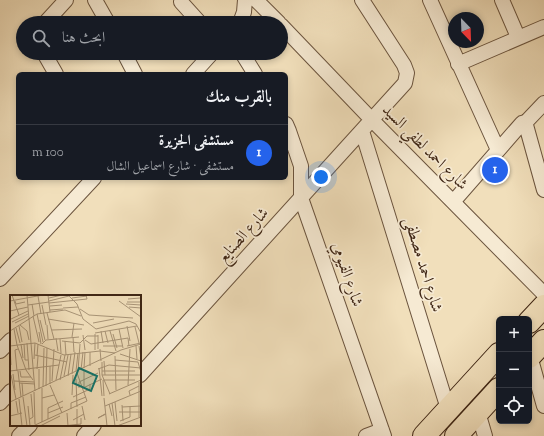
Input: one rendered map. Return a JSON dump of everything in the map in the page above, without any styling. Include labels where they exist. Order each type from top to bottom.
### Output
[{"type":"main road","points":[[532,319],[544,306]]},
{"type":"main road","points":[[424,436],[496,357]]},
{"type":"main road","points":[[456,436],[496,392]]},
{"type":"street","points":[[51,16],[66,0]]},
{"type":"street","points":[[95,0],[104,16]]},
{"type":"street","points":[[243,16],[245,0]]},
{"type":"street","name":"شارع الصنايع","points":[[141,374],[405,83],[407,73],[404,65],[362,0]]},
{"type":"street","points":[[430,0],[498,150]]},
{"type":"street","points":[[502,0],[518,37]]},
{"type":"street","points":[[260,1],[273,16]]},
{"type":"street","points":[[181,2],[194,16]]},
{"type":"street","points":[[458,64],[544,27]]},
{"type":"street","name":"شارع احمد لطفي السيد","points":[[288,32],[372,120],[544,294]]},
{"type":"street","points":[[48,60],[55,72]]},
{"type":"street","points":[[128,60],[134,72]]},
{"type":"street","points":[[198,72],[207,60]]},
{"type":"street","points":[[246,60],[254,72]]},
{"type":"street","points":[[453,202],[520,124],[525,123],[544,103]]},
{"type":"street","points":[[525,123],[544,190]]},
{"type":"street","name":"شارع الفيومي","points":[[288,128],[301,166],[301,198],[383,433]]},
{"type":"street","name":"شارع احمد مصطفى","points":[[362,132],[448,409]]},
{"type":"street","points":[[0,279],[92,180]]},
{"type":"street","points":[[0,351],[10,341]]},
{"type":"street","points":[[534,351],[544,406]]},
{"type":"street","points":[[0,403],[10,392]]},
{"type":"street","points":[[478,412],[485,436]]},
{"type":"street","points":[[19,436],[29,426]]},
{"type":"street","points":[[84,436],[93,426]]},
{"type":"street","points":[[366,436],[383,433]]},
{"type":"place","name":"مستشفى الجزيرة","points":[[495,170]]}]
